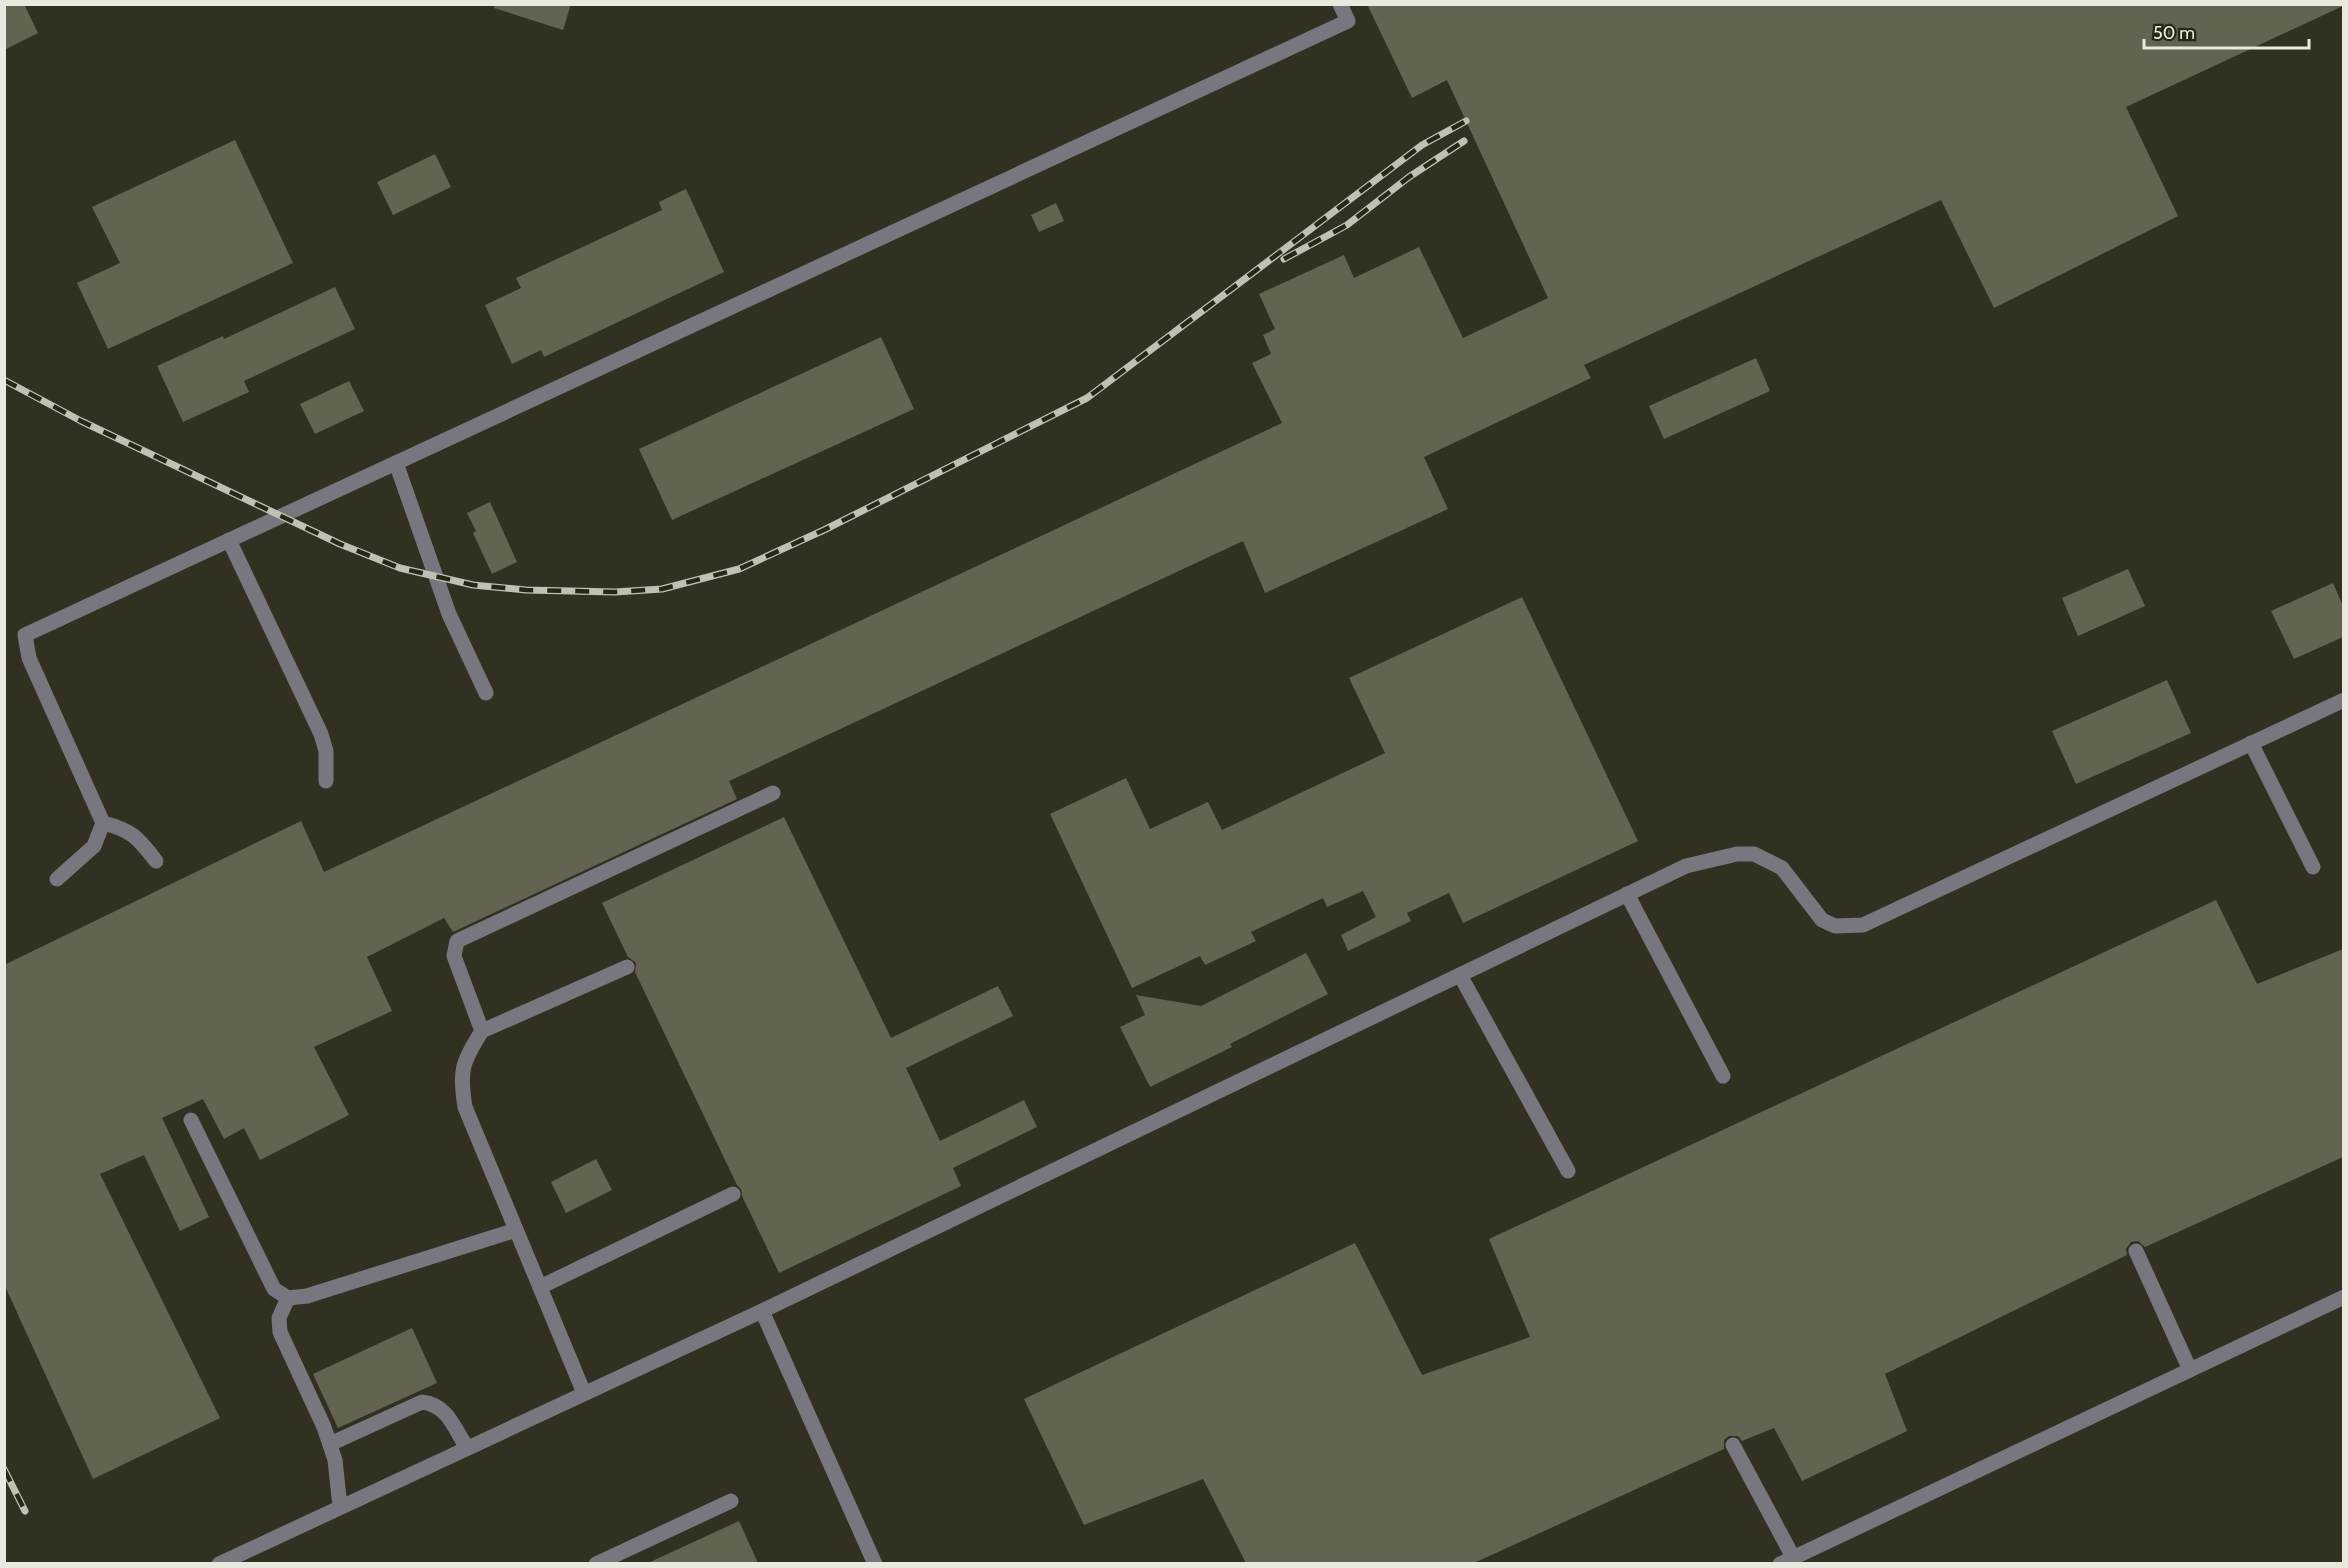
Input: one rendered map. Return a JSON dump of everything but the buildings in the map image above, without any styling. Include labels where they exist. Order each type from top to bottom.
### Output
[{"type":"lane","points":[[57,879],[94,846],[103,823],[29,658],[25,635],[1348,21],[1340,4]]},
{"type":"lane","points":[[396,463],[449,614],[486,693]]},
{"type":"lane","points":[[230,540],[321,734],[326,751],[326,781]]},
{"type":"lane","points":[[219,1563],[762,1311],[1686,866],[1737,854],[1754,854],[1782,868],[1822,920],[1835,926],[1863,925],[2343,699]]},
{"type":"lane","points":[[2251,743],[2313,867]]},
{"type":"lane","points":[[482,1031],[454,956],[457,941],[773,793]]},
{"type":"lane","points":[[103,823],[124,828],[138,837],[156,861]]},
{"type":"lane","points":[[1627,894],[1724,1076]]},
{"type":"lane","points":[[584,1393],[465,1107],[462,1070],[468,1052],[482,1031],[627,967]]},
{"type":"lane","points":[[1460,975],[1568,1171]]},
{"type":"lane","points":[[191,1119],[274,1289],[288,1298],[307,1296],[516,1230]]},
{"type":"lane","points":[[540,1287],[733,1194]]},
{"type":"lane","points":[[2136,1251],[2190,1370]]},
{"type":"lane","points":[[1733,1445],[1787,1560],[2343,1297]]},
{"type":"lane","points":[[288,1298],[279,1317],[280,1332],[330,1444],[335,1461],[340,1507]]},
{"type":"lane","points":[[762,1311],[875,1563]]},
{"type":"lane","points":[[330,1444],[422,1402],[434,1403],[443,1409],[467,1448]]},
{"type":"lane","points":[[596,1563],[731,1501]]},
{"type":"railway","points":[[4,380],[81,421],[340,544],[400,568],[473,585],[526,590],[615,592],[662,589],[739,569],[824,530],[1087,398],[1422,145],[1466,121]]},
{"type":"railway","points":[[1284,259],[1347,225],[1409,177],[1464,141]]},
{"type":"railway","points":[[4,1469],[25,1511]]}]
